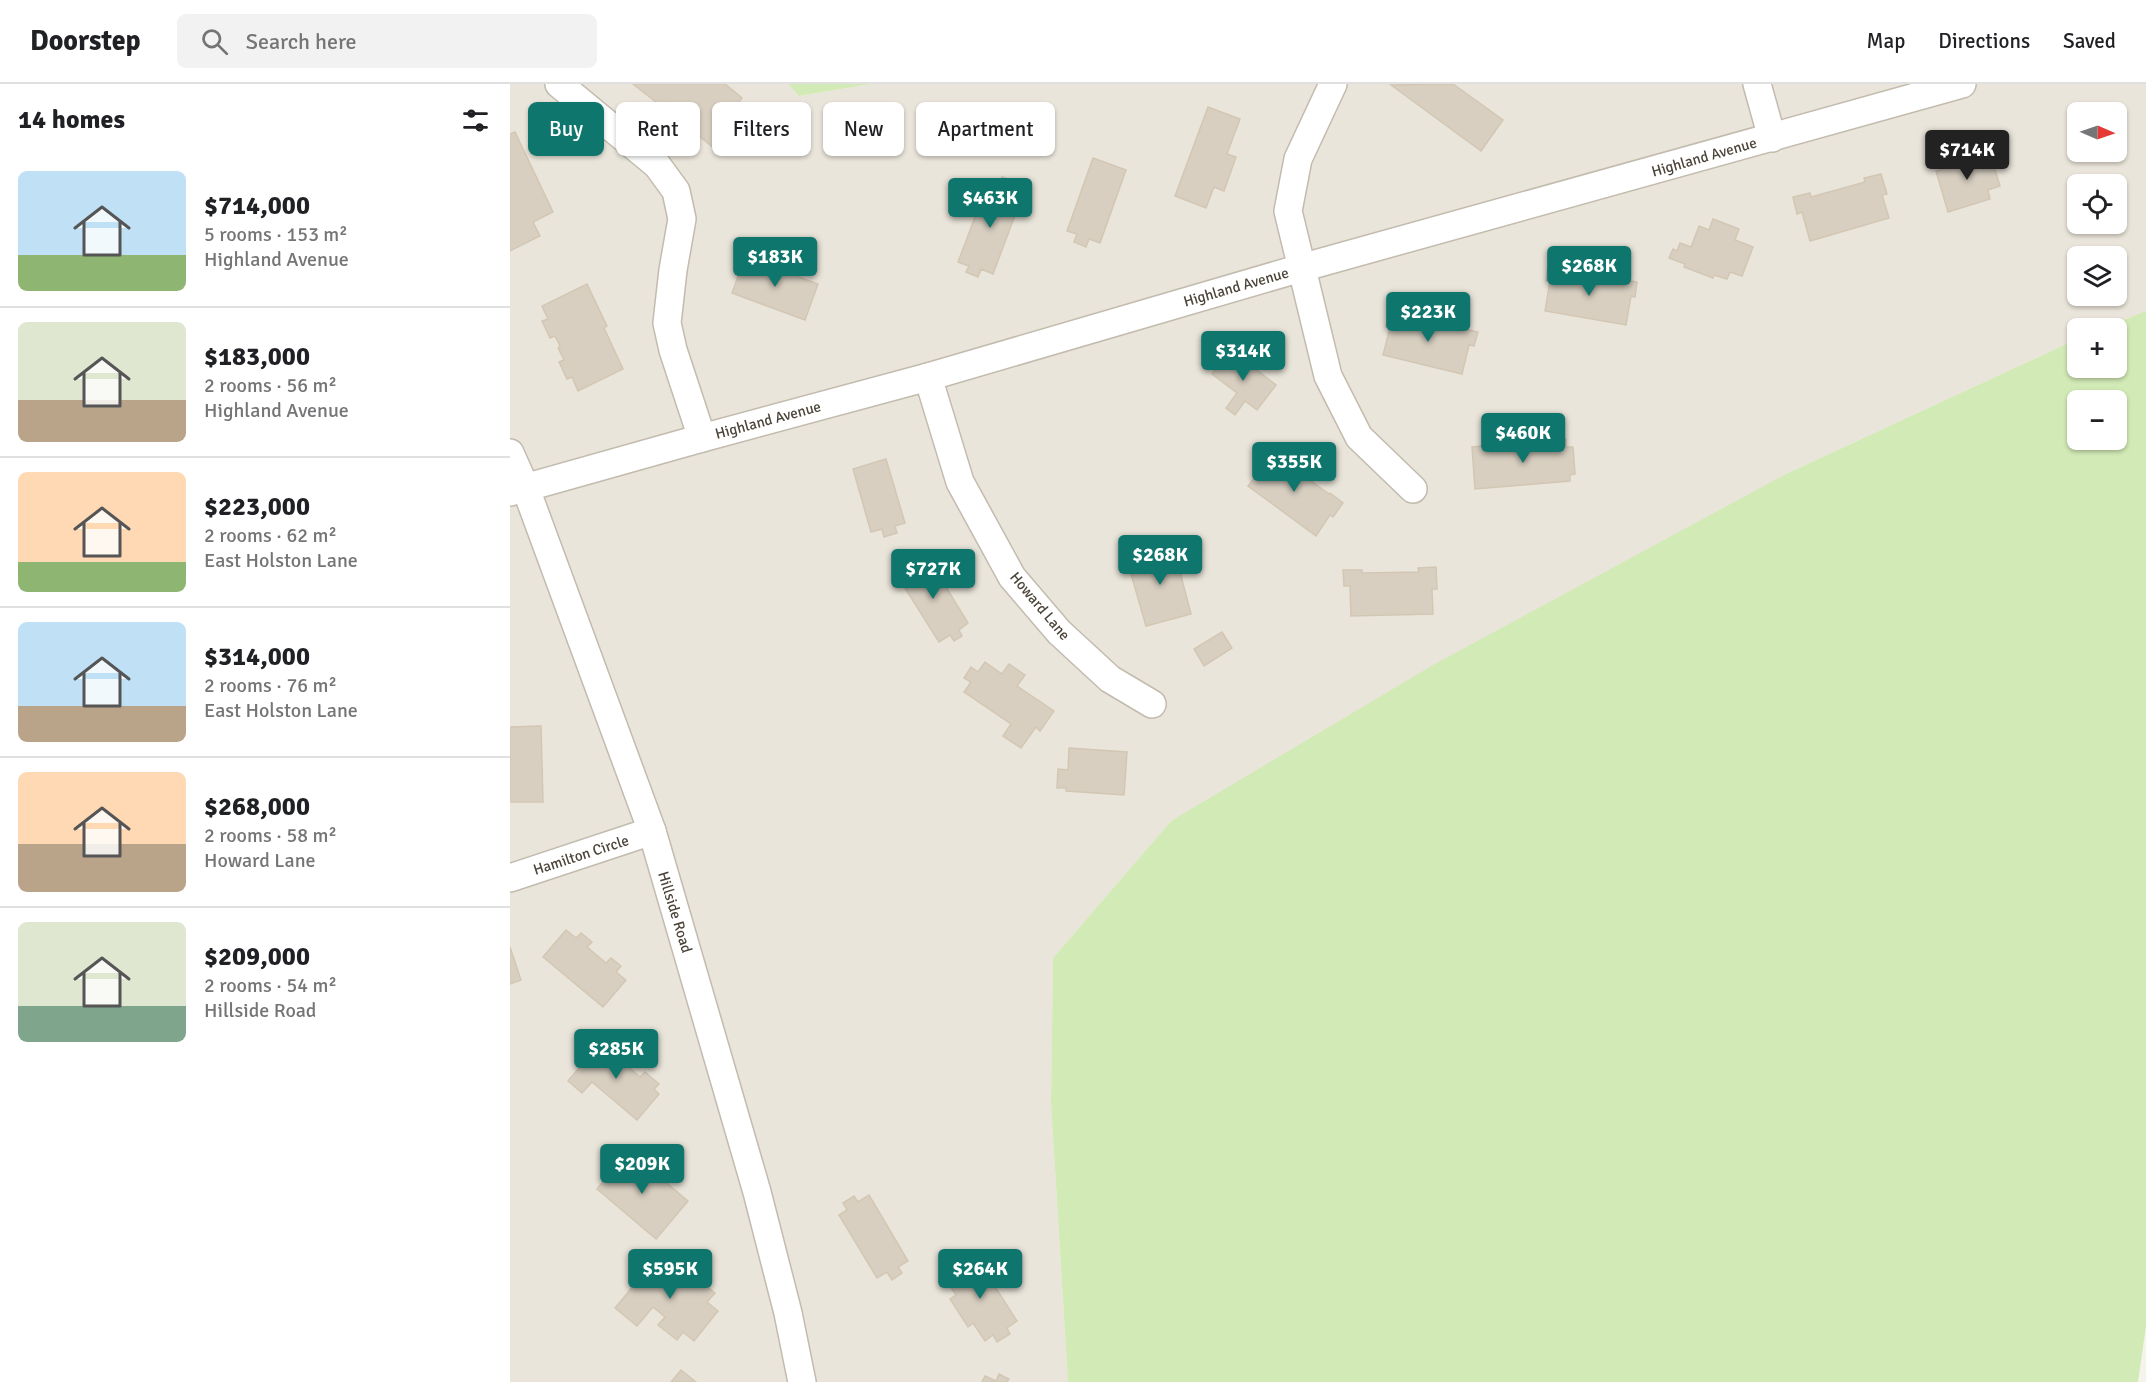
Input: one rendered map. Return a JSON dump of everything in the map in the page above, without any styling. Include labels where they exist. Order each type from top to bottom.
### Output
[{"type":"street","points":[[559,84],[657,165],[676,191],[682,219],[667,323],[673,350],[702,438]]},
{"type":"street","points":[[1333,84],[1298,159],[1288,211],[1328,376],[1359,437],[1413,489]]},
{"type":"street","points":[[1757,84],[1772,138]]},
{"type":"street","name":"Highland Avenue","points":[[518,491],[928,377],[1301,268],[1962,84]]},
{"type":"street","name":"Howard Lane","points":[[928,377],[960,482],[1012,577],[1059,632],[1110,679],[1152,704]]},
{"type":"street","name":"Hillside Road","points":[[510,453],[518,491],[651,831],[760,1203],[788,1313],[802,1382]]},
{"type":"street","name":"Hamilton Circle","points":[[510,878],[651,831]]},
{"type":"shaded area","points":[[510,84],[788,84],[799,96],[871,84],[2146,84],[2146,311],[2127,319],[2067,318],[2067,344],[1786,474],[1171,821],[1053,958],[1051,1103],[1068,1382],[510,1382]]},
{"type":"green space","points":[[788,84],[871,84],[799,96]]},
{"type":"green space","points":[[2146,311],[2146,1326],[2138,1382],[1068,1382],[1051,1103],[1053,958],[1171,821],[1433,665],[1786,474],[2067,344],[2067,378],[2127,378],[2127,319]]},
{"type":"building","points":[[633,84],[725,84],[742,98],[739,102],[712,102],[712,147],[700,137],[700,102],[656,102]]},
{"type":"building","points":[[1453,84],[1503,120],[1481,151],[1391,85]]},
{"type":"building","points":[[1208,107],[1240,119],[1227,154],[1236,157],[1224,191],[1214,187],[1206,208],[1175,196]]},
{"type":"building","points":[[515,132],[553,212],[533,222],[540,236],[510,251],[510,134]]},
{"type":"building","points":[[1968,153],[1970,163],[1991,156],[2000,186],[1988,190],[1990,199],[1948,212],[1936,171],[1950,167],[1947,159]]},
{"type":"building","points":[[1093,158],[1126,170],[1100,243],[1089,239],[1086,247],[1074,242],[1077,234],[1067,231]]},
{"type":"building","points":[[1881,174],[1887,194],[1882,195],[1889,218],[1810,241],[1802,212],[1797,214],[1793,197],[1810,193],[1811,197],[1865,182],[1864,178]]},
{"type":"building","points":[[1002,177],[1012,181],[1008,190],[1019,194],[1016,201],[1020,202],[993,274],[981,269],[978,277],[966,272],[969,266],[958,262],[986,188],[997,192]]},
{"type":"building","points":[[1713,219],[1739,229],[1735,240],[1753,247],[1742,276],[1730,272],[1727,279],[1714,275],[1713,278],[1684,267],[1685,264],[1669,258],[1673,249],[1677,251],[1680,243],[1691,247],[1699,226],[1709,230]]},
{"type":"building","points":[[745,257],[818,284],[805,320],[732,293]]},
{"type":"building","points":[[1548,266],[1565,269],[1564,273],[1619,282],[1620,279],[1637,282],[1635,297],[1631,296],[1626,325],[1545,311],[1550,281],[1546,281]]},
{"type":"building","points":[[587,284],[607,326],[604,328],[623,369],[578,391],[572,377],[567,379],[559,362],[564,360],[558,348],[560,346],[555,336],[550,338],[542,321],[548,319],[542,306]]},
{"type":"building","points":[[1390,309],[1414,315],[1413,319],[1478,332],[1474,346],[1469,345],[1462,374],[1383,355],[1390,328],[1386,327]]},
{"type":"building","points":[[1230,349],[1276,385],[1257,410],[1245,401],[1235,415],[1226,408],[1237,393],[1212,374]]},
{"type":"building","points":[[1566,439],[1566,447],[1573,447],[1575,474],[1570,475],[1570,481],[1475,489],[1472,447]]},
{"type":"building","points":[[1271,447],[1286,458],[1284,461],[1343,503],[1333,517],[1330,515],[1316,536],[1248,486],[1265,464],[1261,461]]},
{"type":"building","points":[[886,459],[905,523],[895,526],[897,533],[884,537],[882,529],[871,532],[853,469]]},
{"type":"building","points":[[1173,545],[1191,614],[1146,626],[1131,574],[1137,572],[1132,556]]},
{"type":"building","points":[[914,558],[919,565],[929,559],[968,623],[959,630],[962,636],[954,641],[950,635],[939,642],[898,577],[909,570],[906,564]]},
{"type":"building","points":[[1436,567],[1437,589],[1432,589],[1433,614],[1351,616],[1350,586],[1344,586],[1343,570],[1362,570],[1362,573],[1419,572],[1418,568]]},
{"type":"building","points":[[1222,632],[1232,648],[1204,666],[1194,649]]},
{"type":"building","points":[[985,662],[1002,674],[1009,664],[1025,675],[1017,686],[1054,711],[1040,731],[1036,727],[1021,748],[1003,736],[1011,724],[964,692],[971,682],[964,678],[971,667],[978,672]]},
{"type":"building","points":[[541,726],[543,802],[510,802],[510,727]]},
{"type":"building","points":[[1069,748],[1127,752],[1124,795],[1066,791],[1066,788],[1057,788],[1058,769],[1068,770]]},
{"type":"building","points":[[566,930],[576,938],[581,933],[592,942],[587,947],[606,963],[611,958],[621,966],[616,972],[626,980],[603,1007],[543,957]]},
{"type":"building","points":[[510,947],[521,980],[510,984]]},
{"type":"building","points":[[611,1040],[623,1050],[617,1057],[640,1077],[645,1072],[659,1084],[654,1089],[659,1094],[637,1120],[592,1082],[582,1093],[568,1081],[600,1043],[605,1047]]},
{"type":"building","points":[[629,1151],[688,1201],[656,1239],[597,1189]]},
{"type":"building","points":[[869,1195],[908,1261],[898,1267],[902,1273],[892,1280],[887,1272],[877,1278],[839,1215],[847,1210],[843,1203],[854,1196],[858,1202]]},
{"type":"building","points":[[975,1255],[1017,1321],[1007,1328],[1010,1334],[997,1342],[993,1335],[985,1341],[973,1323],[968,1327],[950,1299],[956,1295],[943,1275]]},
{"type":"building","points":[[656,1259],[667,1268],[673,1260],[715,1293],[707,1302],[718,1311],[694,1341],[683,1332],[677,1340],[658,1325],[665,1317],[653,1307],[637,1326],[615,1308]]},
{"type":"building","points":[[681,1370],[696,1382],[671,1382]]},
{"type":"building","points":[[999,1374],[1009,1379],[1007,1382],[982,1382],[985,1376],[996,1381]]}]
